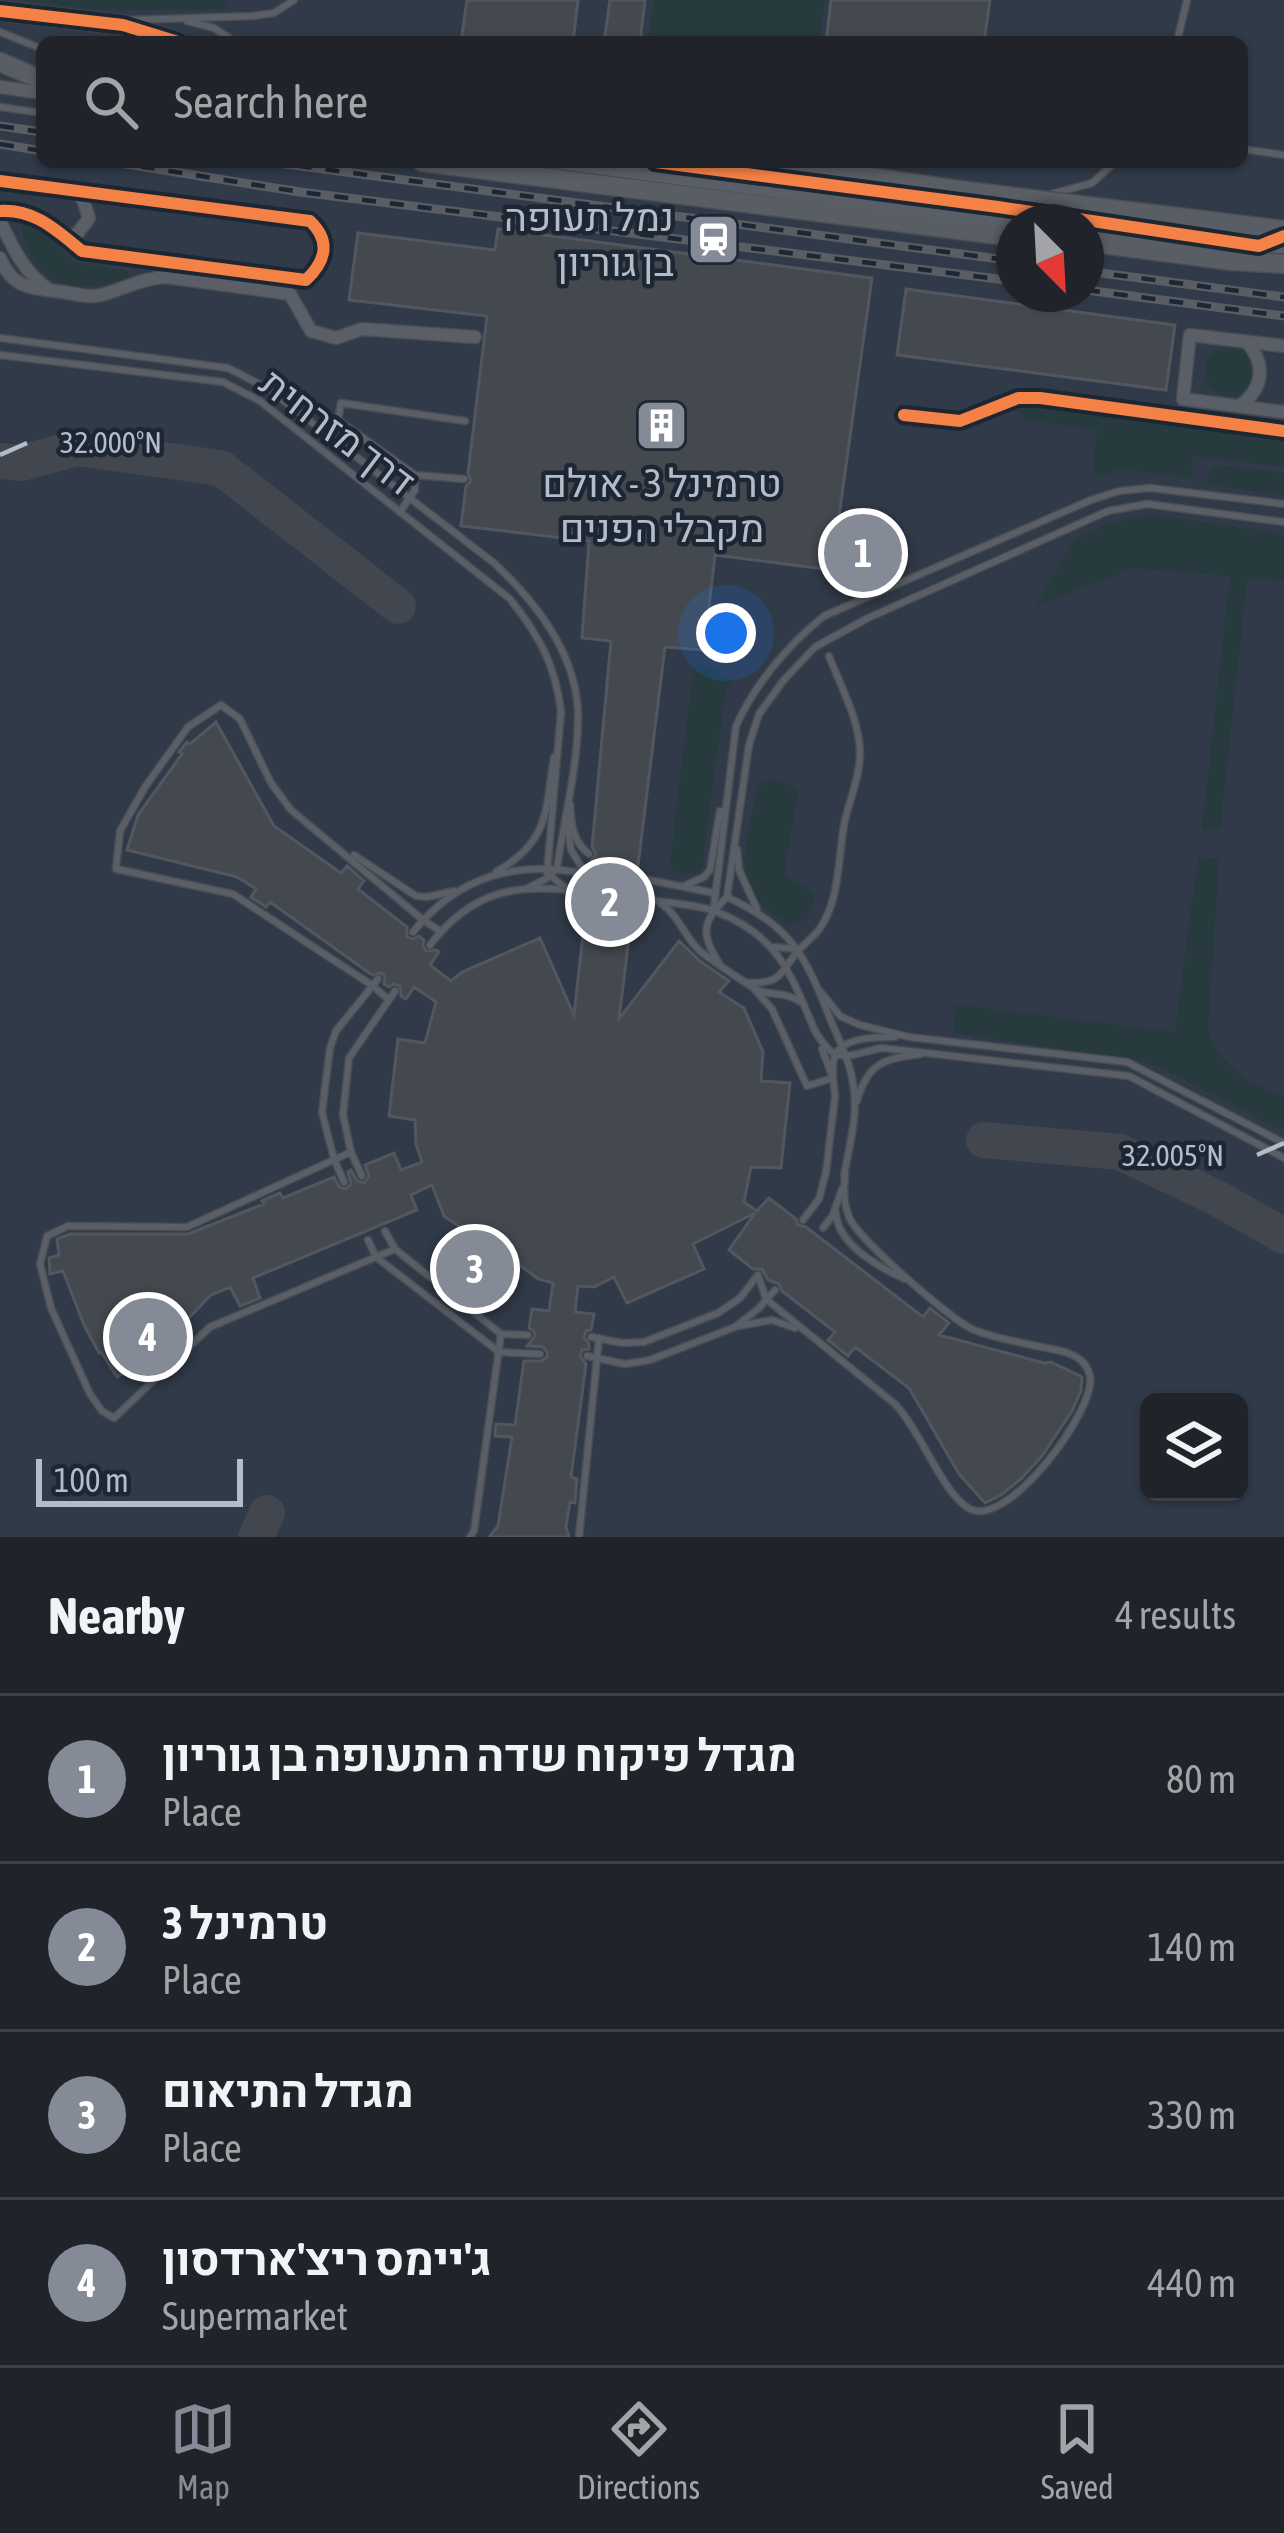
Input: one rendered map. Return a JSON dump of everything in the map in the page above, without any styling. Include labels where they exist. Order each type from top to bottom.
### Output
[{"type":"street","points":[[0,10],[123,25],[159,36]]},
{"type":"street","points":[[0,61],[36,64]]},
{"type":"street","points":[[0,61],[36,77]]},
{"type":"street","points":[[0,87],[36,92]]},
{"type":"street","points":[[471,168],[996,233]]},
{"type":"street","points":[[519,168],[996,233]]},
{"type":"street","points":[[599,168],[996,221]]},
{"type":"street","points":[[700,168],[996,207]]},
{"type":"street","points":[[807,168],[1284,233]]},
{"type":"street","points":[[0,183],[76,191],[310,221],[324,240],[323,258],[306,280],[82,251],[28,212],[0,210],[4,192],[0,183]]},
{"type":"street","points":[[66,238],[79,232],[89,218],[76,191]]},
{"type":"street","points":[[0,221],[22,265],[50,290]]},
{"type":"street","points":[[1104,223],[1258,246],[1284,233]]},
{"type":"street","points":[[1104,234],[1284,258]]},
{"type":"street","points":[[1104,246],[1232,261],[1284,258]]},
{"type":"street","points":[[0,258],[6,272],[22,285],[97,297],[146,278],[166,277],[290,294],[311,332],[336,338],[362,328],[475,337]]},
{"type":"street","points":[[1284,346],[1190,335],[1183,399],[1284,412]]},
{"type":"street","points":[[1240,406],[1261,380],[1257,354],[1246,342]]},
{"type":"street","points":[[904,415],[960,421],[1018,398],[1040,398],[1284,431]]},
{"type":"lane","points":[[84,21],[274,13],[294,0]]},
{"type":"lane","points":[[1178,36],[1187,0]]},
{"type":"lane","points":[[178,19],[226,36]]},
{"type":"lane","points":[[0,32],[36,47]]},
{"type":"lane","points":[[0,107],[36,111]]},
{"type":"lane","points":[[1248,150],[1284,155]]},
{"type":"lane","points":[[867,190],[870,168]]},
{"type":"lane","points":[[1010,204],[1092,183],[1108,168]]},
{"type":"lane","points":[[0,338],[228,368],[266,388],[494,563],[538,608],[554,634],[566,662],[578,716],[557,868]]},
{"type":"lane","name":"דרך מזרחית","points":[[0,355],[223,382],[260,401],[510,598],[534,628],[550,662],[561,712]]},
{"type":"lane","points":[[464,479],[415,475],[338,420],[341,403],[465,421]]},
{"type":"lane","points":[[400,512],[415,490],[415,475]]},
{"type":"lane","points":[[719,963],[705,934],[714,910],[736,726],[748,700],[824,616],[1119,491],[1150,488],[1284,504]]},
{"type":"lane","points":[[714,910],[727,897],[749,745],[759,714],[815,647],[1108,511],[1148,504],[1284,522]]},
{"type":"lane","points":[[749,983],[774,980],[788,969],[831,908],[860,754],[857,728],[829,656]]},
{"type":"lane","points":[[389,1000],[375,982],[233,894],[116,869],[120,831],[188,727],[221,705],[240,719],[271,783],[292,810],[440,931]]},
{"type":"lane","points":[[548,872],[561,712]]},
{"type":"lane","points":[[413,932],[446,899],[526,851],[542,825],[561,712]]},
{"type":"lane","points":[[683,886],[710,870],[729,772]]},
{"type":"lane","points":[[569,789],[575,837],[590,854]]},
{"type":"lane","points":[[526,889],[557,868],[586,874],[571,850],[569,789]]},
{"type":"lane","points":[[737,828],[739,870],[759,913]]},
{"type":"lane","points":[[328,838],[416,896],[469,886]]},
{"type":"lane","points":[[491,875],[531,867],[548,872],[568,890]]},
{"type":"lane","points":[[644,878],[727,897],[777,925],[800,949],[854,1082],[855,1111]]},
{"type":"lane","points":[[430,945],[461,910],[509,890],[584,892]]},
{"type":"lane","points":[[643,898],[714,910],[773,947],[788,969],[833,1078],[835,1096],[819,1199],[802,1220]]},
{"type":"lane","points":[[657,902],[676,915],[700,952],[762,992],[791,995],[803,1004]]},
{"type":"lane","points":[[773,947],[800,949]]},
{"type":"lane","points":[[344,1182],[322,1112],[330,1048],[337,1031],[375,982]]},
{"type":"lane","points":[[749,983],[772,1009],[806,1087],[833,1078]]},
{"type":"lane","points":[[362,1176],[343,1115],[349,1058],[395,991]]},
{"type":"lane","points":[[820,991],[839,1016],[860,1025],[909,1036],[1127,1063],[1284,1143]]},
{"type":"lane","points":[[814,1029],[824,1047],[841,1053],[882,1048],[1129,1076],[1284,1158]]},
{"type":"lane","points":[[833,1078],[841,1053],[870,1038],[909,1036]]},
{"type":"lane","points":[[911,1282],[889,1272],[850,1242],[838,1229],[837,1204],[863,1081],[891,1058],[932,1053]]},
{"type":"lane","points":[[351,1152],[187,1227],[68,1226],[47,1236],[40,1264],[51,1308],[90,1394],[102,1411],[115,1418],[210,1327],[395,1249]]},
{"type":"lane","points":[[579,1537],[595,1338],[644,1342],[729,1305],[758,1276],[766,1299],[911,1420],[952,1495],[968,1509],[992,1511],[1007,1502],[1067,1435],[1089,1389],[1090,1375],[1078,1357],[971,1329],[911,1282],[856,1230],[844,1200],[844,1173]]},
{"type":"lane","points":[[823,1228],[837,1204]]},
{"type":"lane","points":[[385,1231],[395,1249],[501,1334],[528,1335]]},
{"type":"lane","points":[[368,1240],[376,1257],[499,1352],[540,1354]]},
{"type":"lane","points":[[735,1327],[775,1289]]},
{"type":"lane","points":[[591,1356],[626,1364],[650,1360],[735,1327],[772,1320],[808,1335]]},
{"type":"lane","points":[[470,1537],[501,1334]]},
{"type":"shaded area","points":[[0,0],[1284,0],[1284,1537],[0,1537]]},
{"type":"green space","points":[[22,0],[224,0],[226,6],[221,10],[98,10]]},
{"type":"green space","points":[[654,0],[825,0],[820,36],[649,36]]},
{"type":"green space","points":[[20,220],[39,228],[77,262],[127,270],[129,278],[89,286],[56,281],[33,260]]},
{"type":"green space","points":[[1230,346],[1248,353],[1255,371],[1248,389],[1230,396],[1212,389],[1205,371],[1212,353]]},
{"type":"green space","points":[[1017,404],[1284,438],[1284,467],[1193,456],[1190,478],[1113,468],[1111,475],[1093,474],[1097,430],[1025,420]]},
{"type":"green space","points":[[1211,468],[1284,473],[1284,495],[1210,485]]},
{"type":"green space","points":[[1152,515],[1284,534],[1284,580],[1247,579],[1220,829],[1202,830],[1230,576],[1133,568],[1036,606],[1074,540],[1109,523]]},
{"type":"green space","points":[[694,662],[733,678],[725,693],[702,868],[694,874],[675,872],[670,864]]},
{"type":"green space","points":[[776,779],[798,791],[784,874],[815,894],[808,915],[789,925],[756,899],[745,870],[757,790]]},
{"type":"green space","points":[[1198,857],[1219,859],[1208,1029],[1219,1053],[1237,1072],[1284,1097],[1284,1131],[1142,1061],[953,1033],[957,1005],[1175,1032]]},
{"type":"building","points":[[467,0],[578,0],[574,36],[462,36]]},
{"type":"building","points":[[610,0],[645,0],[641,36],[605,36]]},
{"type":"building","points":[[831,0],[990,0],[985,36],[827,36]]},
{"type":"building","points":[[498,229],[872,278],[835,545],[855,532],[868,532],[880,539],[883,558],[875,570],[861,573],[833,558],[832,570],[715,555],[704,650],[665,647],[619,1019],[679,941],[729,981],[719,992],[744,1008],[763,1052],[761,1081],[790,1083],[781,1168],[751,1167],[744,1202],[757,1211],[769,1198],[798,1225],[923,1317],[930,1308],[949,1323],[939,1335],[1051,1362],[1082,1377],[1072,1411],[1042,1456],[1021,1479],[985,1503],[959,1474],[909,1388],[855,1347],[848,1356],[828,1340],[835,1332],[768,1280],[762,1269],[753,1269],[729,1250],[755,1213],[693,1244],[704,1269],[627,1303],[614,1277],[594,1287],[578,1286],[575,1312],[594,1314],[591,1330],[584,1337],[589,1349],[580,1356],[586,1364],[571,1477],[577,1479],[575,1503],[570,1502],[566,1527],[569,1537],[489,1537],[498,1526],[512,1437],[495,1436],[496,1424],[515,1425],[524,1361],[547,1357],[543,1347],[527,1346],[535,1336],[529,1328],[532,1309],[549,1311],[553,1283],[538,1279],[517,1263],[505,1277],[487,1265],[478,1281],[463,1273],[472,1256],[460,1249],[470,1234],[444,1216],[432,1185],[411,1195],[417,1210],[253,1278],[260,1298],[240,1306],[230,1287],[211,1295],[155,1353],[117,1377],[84,1325],[63,1271],[50,1274],[49,1258],[59,1255],[57,1239],[70,1234],[188,1234],[280,1193],[283,1198],[334,1177],[346,1189],[351,1170],[364,1183],[369,1176],[365,1165],[394,1153],[401,1170],[422,1162],[415,1120],[389,1116],[398,1039],[425,1043],[436,1002],[414,987],[406,999],[401,996],[400,986],[384,984],[382,973],[372,975],[270,902],[266,907],[251,897],[256,889],[237,877],[127,850],[138,815],[182,754],[179,752],[216,722],[274,826],[341,873],[347,866],[364,881],[358,889],[407,927],[407,937],[419,936],[426,951],[439,952],[430,965],[451,981],[540,938],[574,1015],[591,861],[596,854],[592,847],[611,641],[582,638],[589,541],[461,526],[466,486],[471,481],[468,473],[487,316],[349,300],[358,233],[495,250]]},
{"type":"building","points":[[906,289],[996,301],[996,312],[1078,312],[1175,325],[1166,390],[897,355]]},
{"type":"taxiway","points":[[0,461],[21,463],[77,448],[221,468],[398,606]]},
{"type":"taxiway","points":[[984,1140],[1120,1152],[1284,1236]]},
{"type":"taxiway","points":[[256,1537],[267,1513]]},
{"type":"railway","points":[[0,126],[36,131]]},
{"type":"railway","points":[[0,144],[36,150]]},
{"type":"railway","points":[[150,168],[300,192],[996,279]]},
{"type":"railway","points":[[315,168],[996,259]]},
{"type":"railway","points":[[1104,273],[1284,297]]},
{"type":"railway","points":[[1104,292],[1284,316]]},
{"type":"cycle path","points":[[0,11],[123,25],[159,36]]},
{"type":"cycle path","points":[[701,168],[1259,246],[1284,236]]},
{"type":"cycle path","points":[[0,181],[310,221],[321,236],[323,251],[306,280],[82,251],[34,217],[0,211]]},
{"type":"cycle path","points":[[904,415],[960,421],[1018,398],[1040,398],[1284,431]]},
{"type":"place","name":"נמל תעופה בן גוריון","points":[[713,239]]},
{"type":"place","name":"טרמינל 3 - אולם מקבלי הפנים","points":[[662,426]]},
{"type":"place","name":"מגדל פיקוח שדה התעופה בן גוריון","points":[[863,553]]},
{"type":"place","name":"טרמינל 3","points":[[610,902]]},
{"type":"place","name":"מגדל התיאום","points":[[475,1269]]},
{"type":"place","name":"ג'יימס ריצ'ארדסון","points":[[148,1337]]}]
